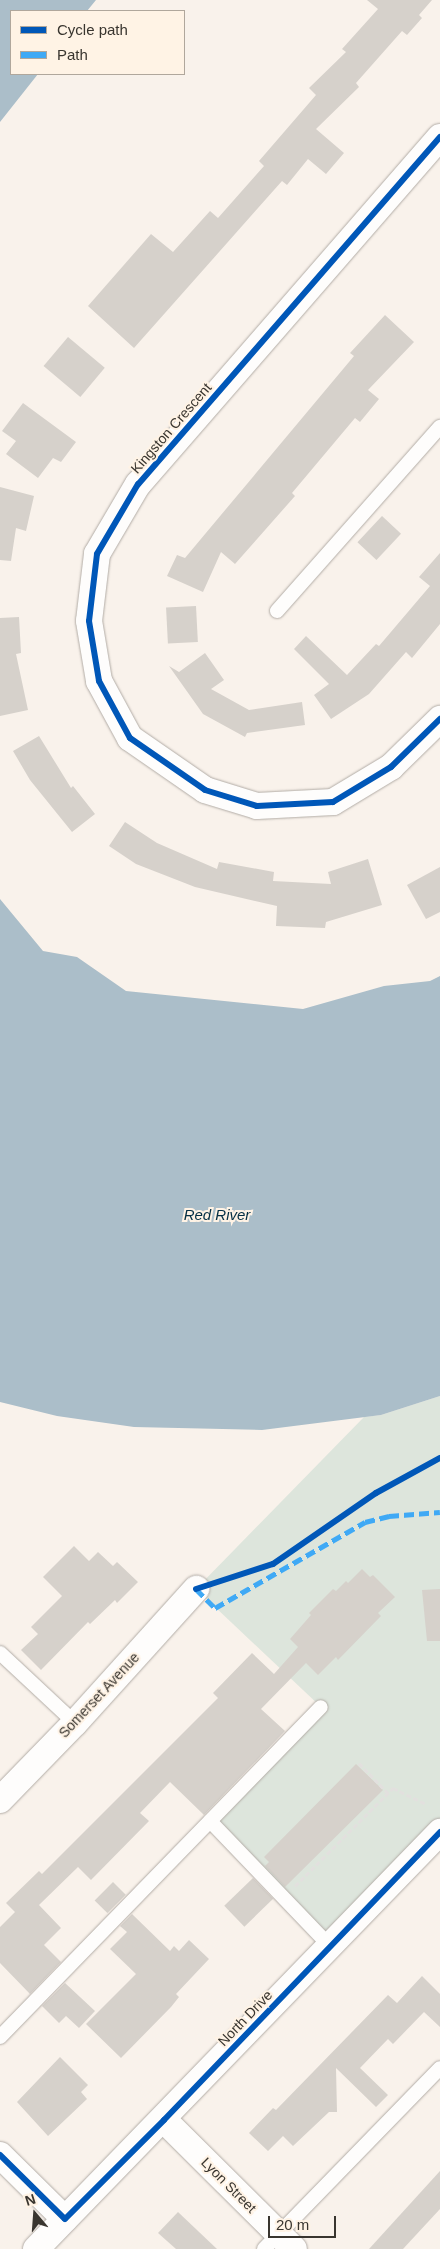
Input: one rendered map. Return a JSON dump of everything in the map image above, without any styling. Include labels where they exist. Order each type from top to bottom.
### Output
[{"type":"street","name":"Kingston Crescent","points":[[440,137],[138,484],[98,554],[89,620],[99,681],[130,738],[205,790],[257,806],[333,802],[391,766],[440,719]]},
{"type":"street","name":"Somerset Avenue","points":[[0,1800],[75,1723],[196,1589]]},
{"type":"street","name":"North Drive","points":[[36,2249],[164,2120],[440,1832]]},
{"type":"street","name":"Lyon Street","points":[[164,2120],[279,2244]]},
{"type":"street","points":[[0,2155],[65,2219]]},
{"type":"lane","points":[[277,611],[440,427]]},
{"type":"lane","points":[[0,1653],[75,1723]]},
{"type":"lane","points":[[0,2038],[321,1707]]},
{"type":"lane","points":[[210,1822],[330,1946]]},
{"type":"lane","points":[[279,2244],[440,2068]]},
{"type":"path","points":[[358,1763],[388,1792]]},
{"type":"path","points":[[295,1886],[393,1788],[426,1804]]},
{"type":"shaded area","points":[[440,1396],[440,1832],[330,1946],[210,1821],[321,1707],[196,1589],[364,1417],[381,1415]]},
{"type":"water","points":[[0,0],[96,0],[88,10],[10,10],[10,75],[37,75],[0,122]]},
{"type":"water","name":"Red River","points":[[0,899],[43,951],[77,957],[126,991],[303,1009],[384,986],[430,981],[440,976],[440,1396],[381,1415],[262,1430],[134,1427],[57,1416],[0,1402]]},
{"type":"building","points":[[367,0],[432,0],[419,15],[422,18],[407,35],[402,31],[356,83],[359,87],[316,129],[344,153],[326,174],[308,159],[287,185],[282,181],[134,348],[88,306],[151,234],[173,252],[210,211],[218,218],[264,166],[259,161],[316,95],[309,88],[346,52],[342,49],[378,9]]},
{"type":"building","points":[[385,315],[414,342],[368,390],[379,399],[360,422],[355,418],[292,493],[295,496],[235,564],[221,552],[203,592],[167,576],[177,555],[185,558],[354,356],[350,353]]},
{"type":"building","points":[[68,337],[105,368],[80,397],[44,366]]},
{"type":"building","points":[[23,403],[76,442],[61,462],[53,458],[38,478],[6,454],[16,441],[2,431]]},
{"type":"building","points":[[0,487],[34,496],[26,531],[16,528],[11,561],[0,560]]},
{"type":"building","points":[[382,516],[401,534],[376,560],[357,542]]},
{"type":"building","points":[[440,553],[440,624],[412,658],[406,652],[369,694],[331,719],[314,695],[329,684],[294,649],[306,636],[347,675],[376,644],[379,646],[430,586],[419,577]]},
{"type":"building","points":[[196,606],[198,642],[168,644],[166,608]]},
{"type":"building","points":[[19,617],[21,653],[16,654],[28,710],[0,716],[0,618]]},
{"type":"building","points":[[205,653],[224,680],[211,689],[249,710],[302,702],[305,725],[247,733],[245,737],[203,714],[169,666],[179,672]]},
{"type":"building","points":[[39,736],[71,788],[73,786],[95,814],[72,832],[30,780],[13,751]]},
{"type":"building","points":[[125,822],[157,843],[217,869],[219,862],[274,872],[273,881],[331,884],[328,872],[368,859],[382,905],[326,922],[325,928],[276,926],[277,906],[195,887],[136,864],[109,846]]},
{"type":"building","points":[[440,867],[440,912],[426,919],[407,885]]},
{"type":"building","points":[[74,1546],[89,1561],[98,1552],[113,1566],[117,1562],[138,1582],[117,1603],[115,1600],[90,1624],[88,1622],[41,1670],[21,1650],[38,1634],[31,1627],[62,1596],[43,1577]]},
{"type":"building","points":[[362,1569],[370,1577],[373,1575],[395,1597],[378,1613],[381,1616],[338,1660],[336,1657],[318,1675],[306,1663],[261,1709],[285,1731],[204,1815],[170,1782],[140,1813],[149,1821],[91,1880],[78,1867],[39,1905],[61,1928],[44,1945],[61,1962],[30,1994],[0,1963],[0,1927],[15,1912],[6,1903],[39,1871],[42,1874],[218,1698],[213,1693],[252,1653],[274,1674],[298,1647],[290,1639],[311,1615],[309,1613],[333,1589],[336,1591],[346,1581],[348,1583]]},
{"type":"building","points":[[440,1589],[440,1641],[427,1641],[422,1590]]},
{"type":"building","points":[[356,1764],[383,1790],[285,1887],[265,1866],[269,1862],[264,1857]]},
{"type":"building","points":[[253,1878],[273,1899],[244,1927],[224,1906]]},
{"type":"building","points":[[113,1882],[126,1895],[107,1913],[95,1900]]},
{"type":"building","points":[[132,1914],[170,1951],[174,1946],[179,1951],[189,1940],[209,1959],[176,1994],[179,1997],[171,2007],[121,2058],[86,2024],[136,1974],[110,1949],[127,1932],[120,1926]]},
{"type":"building","points":[[422,1976],[440,1994],[440,2027],[424,2012],[393,2044],[388,2039],[360,2068],[388,2095],[376,2107],[336,2068],[337,2112],[329,2112],[293,2146],[283,2136],[268,2151],[249,2133],[273,2108],[276,2110],[388,1995],[397,2003]]},
{"type":"building","points":[[65,1983],[95,2011],[79,2028],[66,2016],[59,2023],[42,2006]]},
{"type":"building","points":[[60,2057],[88,2085],[81,2092],[87,2099],[48,2136],[17,2102]]},
{"type":"building","points":[[440,2171],[440,2209],[403,2249],[369,2249]]},
{"type":"building","points":[[178,2212],[217,2249],[176,2249],[158,2233]]},
{"type":"marked path","points":[[196,1589],[215,1608],[365,1522],[389,1516],[440,1512]]},
{"type":"cycle path","points":[[440,137],[138,484],[97,554],[89,621],[99,681],[130,738],[205,790],[257,806],[333,802],[391,767],[440,719]]},
{"type":"cycle path","points":[[196,1589],[273,1564],[376,1493],[440,1458]]},
{"type":"cycle path","points":[[0,2155],[65,2219],[164,2120],[440,1832]]}]
